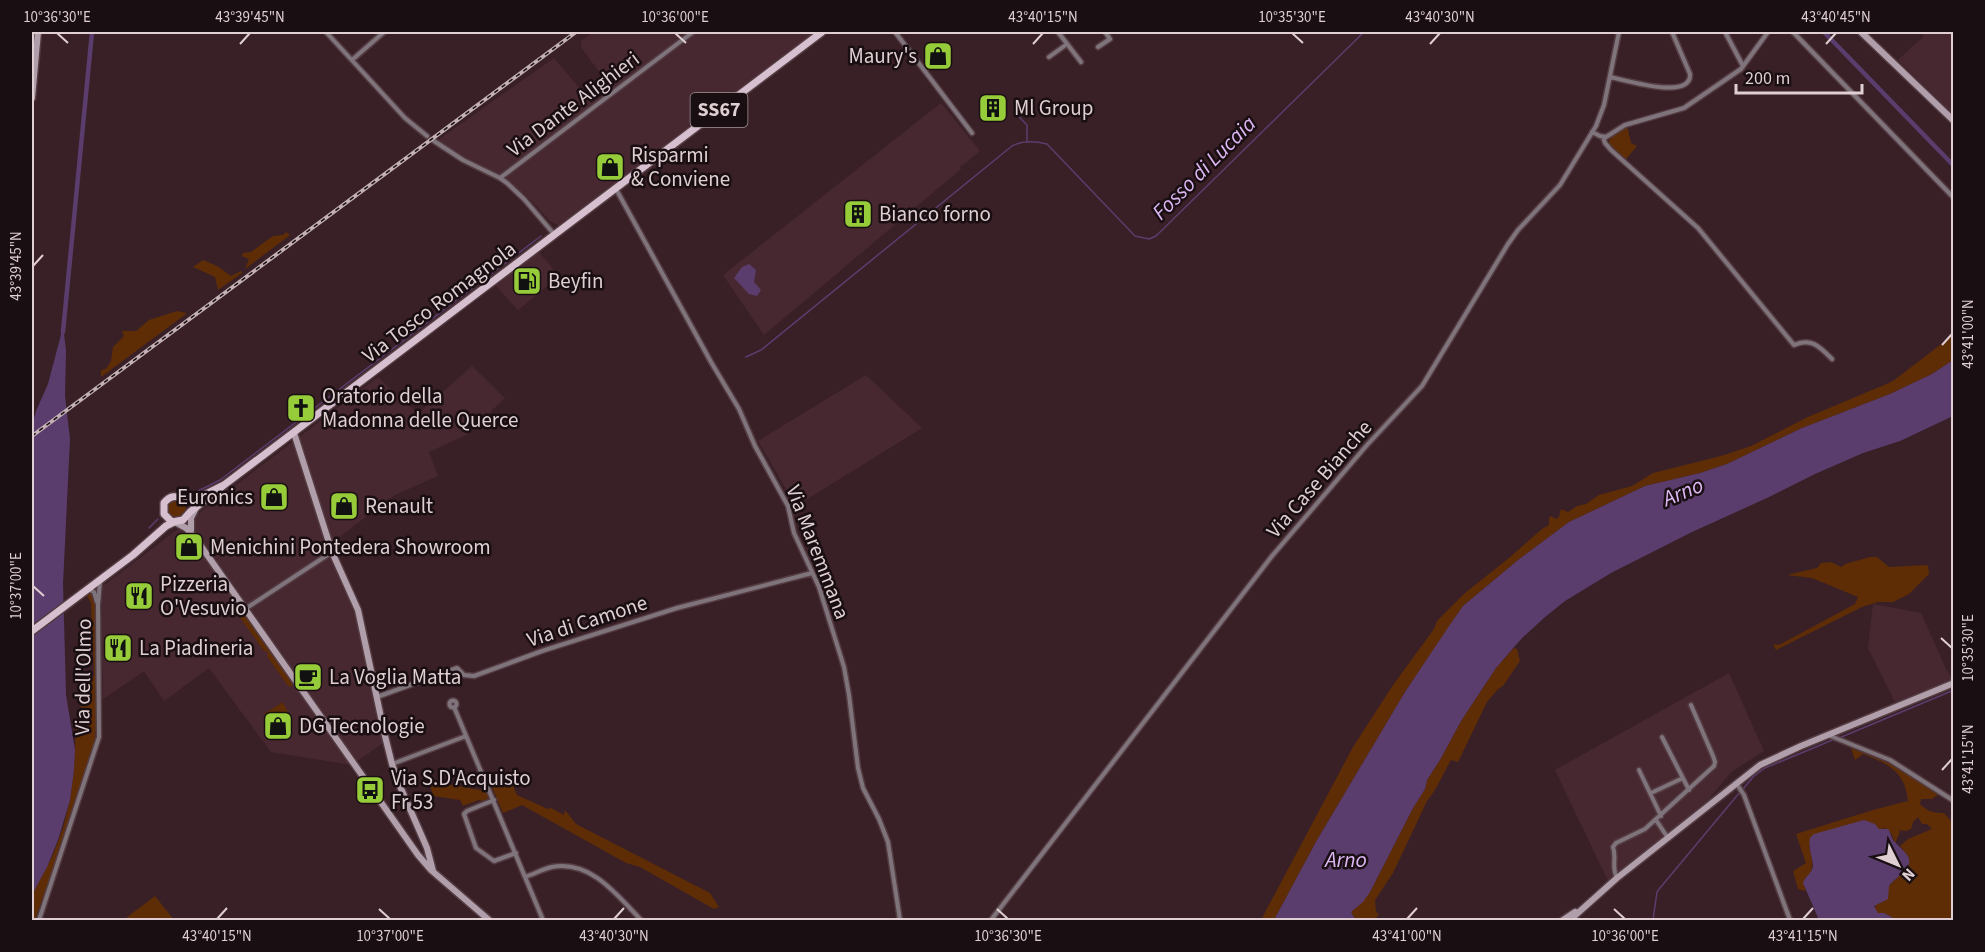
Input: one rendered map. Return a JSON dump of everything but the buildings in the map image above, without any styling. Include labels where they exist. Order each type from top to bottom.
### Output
[{"type":"main road","points":[[32,98],[38,32]]},
{"type":"main road","name":"SS67","points":[[615,188],[822,32]]},
{"type":"main road","points":[[1861,32],[1953,121]]},
{"type":"main road","name":"Via Tosco Romagnola","points":[[188,514],[615,188]]},
{"type":"main road","points":[[294,433],[332,552],[358,610],[392,764],[427,848],[433,872]]},
{"type":"main road","name":"Via Tosco Romagnola","points":[[184,498],[191,501],[224,485]]},
{"type":"main road","points":[[85,591],[87,587],[155,534],[162,526],[163,506],[168,498],[176,496],[184,498],[189,506],[188,523],[196,539],[418,855],[433,872],[489,921]]},
{"type":"main road","points":[[191,530],[191,518],[198,506]]},
{"type":"main road","points":[[32,631],[154,538],[166,526],[183,520],[188,514]]},
{"type":"main road","points":[[164,515],[170,521],[188,530],[196,539]]},
{"type":"main road","points":[[1563,921],[1760,765],[1831,737],[1953,683]]},
{"type":"main road","points":[[1572,921],[1593,899]]},
{"type":"street","points":[[326,32],[405,118],[427,136]]},
{"type":"street","points":[[352,60],[384,32]]},
{"type":"street","points":[[895,32],[972,133]]},
{"type":"street","points":[[1058,32],[1081,62]]},
{"type":"street","points":[[1098,47],[1110,39],[1105,32]]},
{"type":"street","name":"Via Case Bianche","points":[[991,921],[1272,556],[1371,440],[1422,386],[1508,244],[1560,185],[1592,132],[1601,113],[1619,32]]},
{"type":"street","points":[[1610,77],[1671,89],[1687,85],[1690,81],[1690,74],[1672,32]]},
{"type":"street","points":[[1725,32],[1743,66]]},
{"type":"street","points":[[1592,132],[1603,137],[1624,125],[1684,108],[1743,66],[1768,32]]},
{"type":"street","points":[[1793,32],[1953,198]]},
{"type":"street","name":"Via Dante Alighieri","points":[[500,178],[689,33]]},
{"type":"street","points":[[1049,57],[1067,44]]},
{"type":"street","points":[[1603,137],[1611,150],[1698,228],[1794,345],[1812,342],[1832,359]]},
{"type":"street","points":[[434,141],[463,160],[500,178],[524,199],[554,235]]},
{"type":"street","name":"Via Maremmana","points":[[615,188],[739,409],[755,446],[786,503],[796,538],[819,586],[844,667],[858,768],[863,788],[888,842],[900,921]]},
{"type":"street","points":[[245,609],[332,552]]},
{"type":"street","name":"Via di Camone","points":[[377,697],[457,668],[464,675],[474,676],[635,621],[812,573]]},
{"type":"street","name":"Via dell'Olmo","points":[[39,921],[99,737],[98,605],[100,580]]},
{"type":"street","name":"Via dell'Olmo","points":[[85,591],[94,592],[98,605]]},
{"type":"street","points":[[1617,878],[1613,868],[1615,851],[1613,847],[1616,843],[1646,829],[1713,769],[1715,762],[1691,705]]},
{"type":"street","points":[[454,707],[543,921]]},
{"type":"street","points":[[392,764],[466,736]]},
{"type":"street","points":[[1662,737],[1689,790]]},
{"type":"street","points":[[1831,737],[1890,760],[1953,801]]},
{"type":"street","points":[[1639,770],[1661,816]]},
{"type":"street","points":[[1651,793],[1683,778]]},
{"type":"street","points":[[1737,783],[1790,921]]},
{"type":"street","points":[[494,800],[464,813],[476,846],[494,861],[516,853]]},
{"type":"street","points":[[1656,820],[1668,838]]},
{"type":"street","points":[[525,877],[554,867],[584,870],[605,884],[641,921]]},
{"type":"shaded area","points":[[593,32],[816,32],[560,226],[550,221],[528,197],[499,174],[438,140],[554,58],[592,103],[611,88],[581,47],[581,41]]},
{"type":"shaded area","points":[[1920,32],[1953,32],[1953,114],[1898,60],[1924,36]]},
{"type":"shaded area","points":[[941,103],[980,151],[962,166],[960,165],[961,169],[764,335],[723,275]]},
{"type":"shaded area","points":[[1627,126],[1631,143],[1637,146],[1626,159],[1608,144],[1615,133]]},
{"type":"shaded area","points":[[286,232],[290,235],[245,269],[249,259],[242,256],[243,253],[251,252],[273,236],[283,235]]},
{"type":"shaded area","name":"Beyfin","points":[[538,251],[559,276],[518,310],[495,285]]},
{"type":"shaded area","points":[[203,260],[231,276],[241,271],[242,273],[218,290],[215,277],[193,267]]},
{"type":"shaded area","points":[[177,311],[186,314],[101,377],[101,370],[106,369],[111,361],[113,347],[124,336],[122,331],[136,331],[149,320]]},
{"type":"shaded area","points":[[1953,335],[1953,360],[1932,374],[1890,394],[1802,428],[1727,464],[1645,486],[1569,522],[1518,560],[1463,606],[1405,692],[1317,840],[1274,920],[1261,920],[1353,747],[1393,685],[1434,629],[1437,621],[1465,593],[1549,525],[1551,516],[1556,519],[1561,509],[1568,512],[1599,495],[1632,486],[1653,473],[1751,446],[1808,417],[1893,381]]},
{"type":"shaded area","points":[[472,366],[505,398],[466,435],[429,452],[438,476],[395,495],[326,547],[358,622],[383,743],[352,765],[271,752],[209,668],[164,701],[144,671],[103,699],[101,616],[103,586],[378,377],[418,414]]},
{"type":"shaded area","points":[[866,375],[922,428],[796,506],[758,441]]},
{"type":"shaded area","points":[[172,499],[180,499],[186,505],[186,513],[180,519],[172,519],[166,513],[166,505]]},
{"type":"shaded area","points":[[1870,557],[1877,557],[1889,567],[1928,565],[1929,574],[1909,594],[1893,602],[1878,602],[1862,607],[1776,650],[1773,644],[1779,645],[1855,604],[1858,597],[1812,578],[1787,575],[1817,568],[1821,563],[1831,562],[1841,567]]},
{"type":"shaded area","points":[[92,593],[96,606],[97,714],[95,740],[65,835],[35,920],[32,920],[32,895],[52,857],[63,828],[74,770],[76,720],[94,675],[91,603],[86,594]]},
{"type":"shaded area","points":[[1873,604],[1921,613],[1947,671],[1953,679],[1895,702],[1868,648]]},
{"type":"shaded area","points":[[243,615],[246,616],[293,683],[291,687],[267,656],[268,652],[264,651],[241,619]]},
{"type":"shaded area","points":[[1514,648],[1517,649],[1520,661],[1503,686],[1487,702],[1458,762],[1451,760],[1427,801],[1393,873],[1375,900],[1376,912],[1379,914],[1374,920],[1354,920],[1351,912],[1370,892],[1425,789],[1427,780],[1461,721],[1496,668]]},
{"type":"shaded area","points":[[1729,673],[1764,751],[1731,772],[1708,800],[1609,883],[1555,770]]},
{"type":"shaded area","points":[[283,702],[290,720],[266,717],[264,714]]},
{"type":"shaded area","points":[[1851,748],[1893,765],[1939,794],[1932,799],[1921,799],[1920,804],[1930,811],[1944,813],[1953,823],[1953,920],[1897,920],[1884,913],[1878,913],[1875,909],[1876,904],[1884,901],[1889,886],[1909,866],[1909,858],[1900,846],[1908,839],[1932,829],[1927,824],[1922,824],[1918,817],[1911,829],[1899,830],[1895,843],[1891,833],[1885,828],[1879,829],[1864,820],[1809,846],[1812,865],[1810,874],[1804,882],[1806,891],[1798,889],[1793,871],[1806,863],[1796,834],[1908,801],[1903,782],[1894,770],[1863,754],[1855,760]]},
{"type":"shaded area","points":[[486,773],[500,777],[508,774],[517,795],[564,815],[565,810],[576,824],[710,893],[719,907],[714,909],[522,805],[503,813]]},
{"type":"shaded area","points":[[429,781],[486,791],[489,798],[463,806],[460,800],[433,796]]},
{"type":"shaded area","points":[[155,896],[174,920],[128,920],[126,918]]},
{"type":"water","points":[[749,264],[756,270],[754,282],[761,290],[757,296],[749,294],[734,278],[742,267]]},
{"type":"water","points":[[63,327],[66,350],[65,396],[70,439],[63,584],[66,695],[75,750],[74,770],[70,800],[58,840],[32,895],[32,426],[48,384]]},
{"type":"water","name":"Arno","points":[[1953,360],[1953,416],[1900,441],[1863,453],[1815,474],[1690,533],[1611,573],[1565,601],[1545,617],[1522,638],[1496,668],[1461,721],[1427,780],[1425,789],[1370,892],[1363,902],[1351,912],[1354,920],[1274,920],[1317,840],[1405,692],[1449,626],[1463,606],[1518,560],[1569,522],[1645,486],[1727,464],[1802,428],[1890,394],[1932,374]]},
{"type":"water","points":[[1864,820],[1875,824],[1879,829],[1888,829],[1894,841],[1908,857],[1909,865],[1889,886],[1888,899],[1874,906],[1878,913],[1884,913],[1897,920],[1819,920],[1803,883],[1813,868],[1810,838],[1814,834]]},
{"type":"waterway","points":[[63,332],[92,32]]},
{"type":"waterway","name":"Fosso di Lucaia","points":[[746,357],[761,350],[1012,146],[1020,143],[1047,144],[1135,236],[1149,239],[1156,236],[1364,32]]},
{"type":"waterway","points":[[1824,32],[1954,166]]},
{"type":"waterway","points":[[1015,113],[1027,125],[1027,141]]},
{"type":"waterway","points":[[190,495],[220,480],[541,236]]},
{"type":"waterway","points":[[149,528],[158,519]]},
{"type":"waterway","points":[[1839,738],[1954,690]]},
{"type":"waterway","points":[[1743,789],[1754,776],[1765,768],[1835,739]]},
{"type":"waterway","points":[[1653,920],[1657,892],[1740,792]]},
{"type":"railway","points":[[32,436],[576,32]]},
{"type":"place","name":"Maury's","points":[[938,56]]},
{"type":"place","name":"Ml Group","points":[[993,108]]},
{"type":"place","name":"Risparmi & Conviene","points":[[610,167]]},
{"type":"place","name":"Bianco forno","points":[[858,214]]},
{"type":"place","name":"Beyfin","points":[[527,281]]},
{"type":"place","name":"Oratorio della Madonna delle Querce","points":[[301,408]]},
{"type":"place","name":"Euronics","points":[[274,497]]},
{"type":"place","name":"Renault","points":[[344,506]]},
{"type":"place","name":"Menichini Pontedera Showroom","points":[[189,547]]},
{"type":"place","name":"Pizzeria O'Vesuvio","points":[[139,596]]},
{"type":"place","name":"La Piadineria","points":[[118,648]]},
{"type":"place","name":"La Voglia Matta","points":[[308,677]]},
{"type":"place","name":"DG Tecnologie","points":[[278,726]]},
{"type":"place","name":"Via S.D'Acquisto Fr 53","points":[[370,790]]}]
